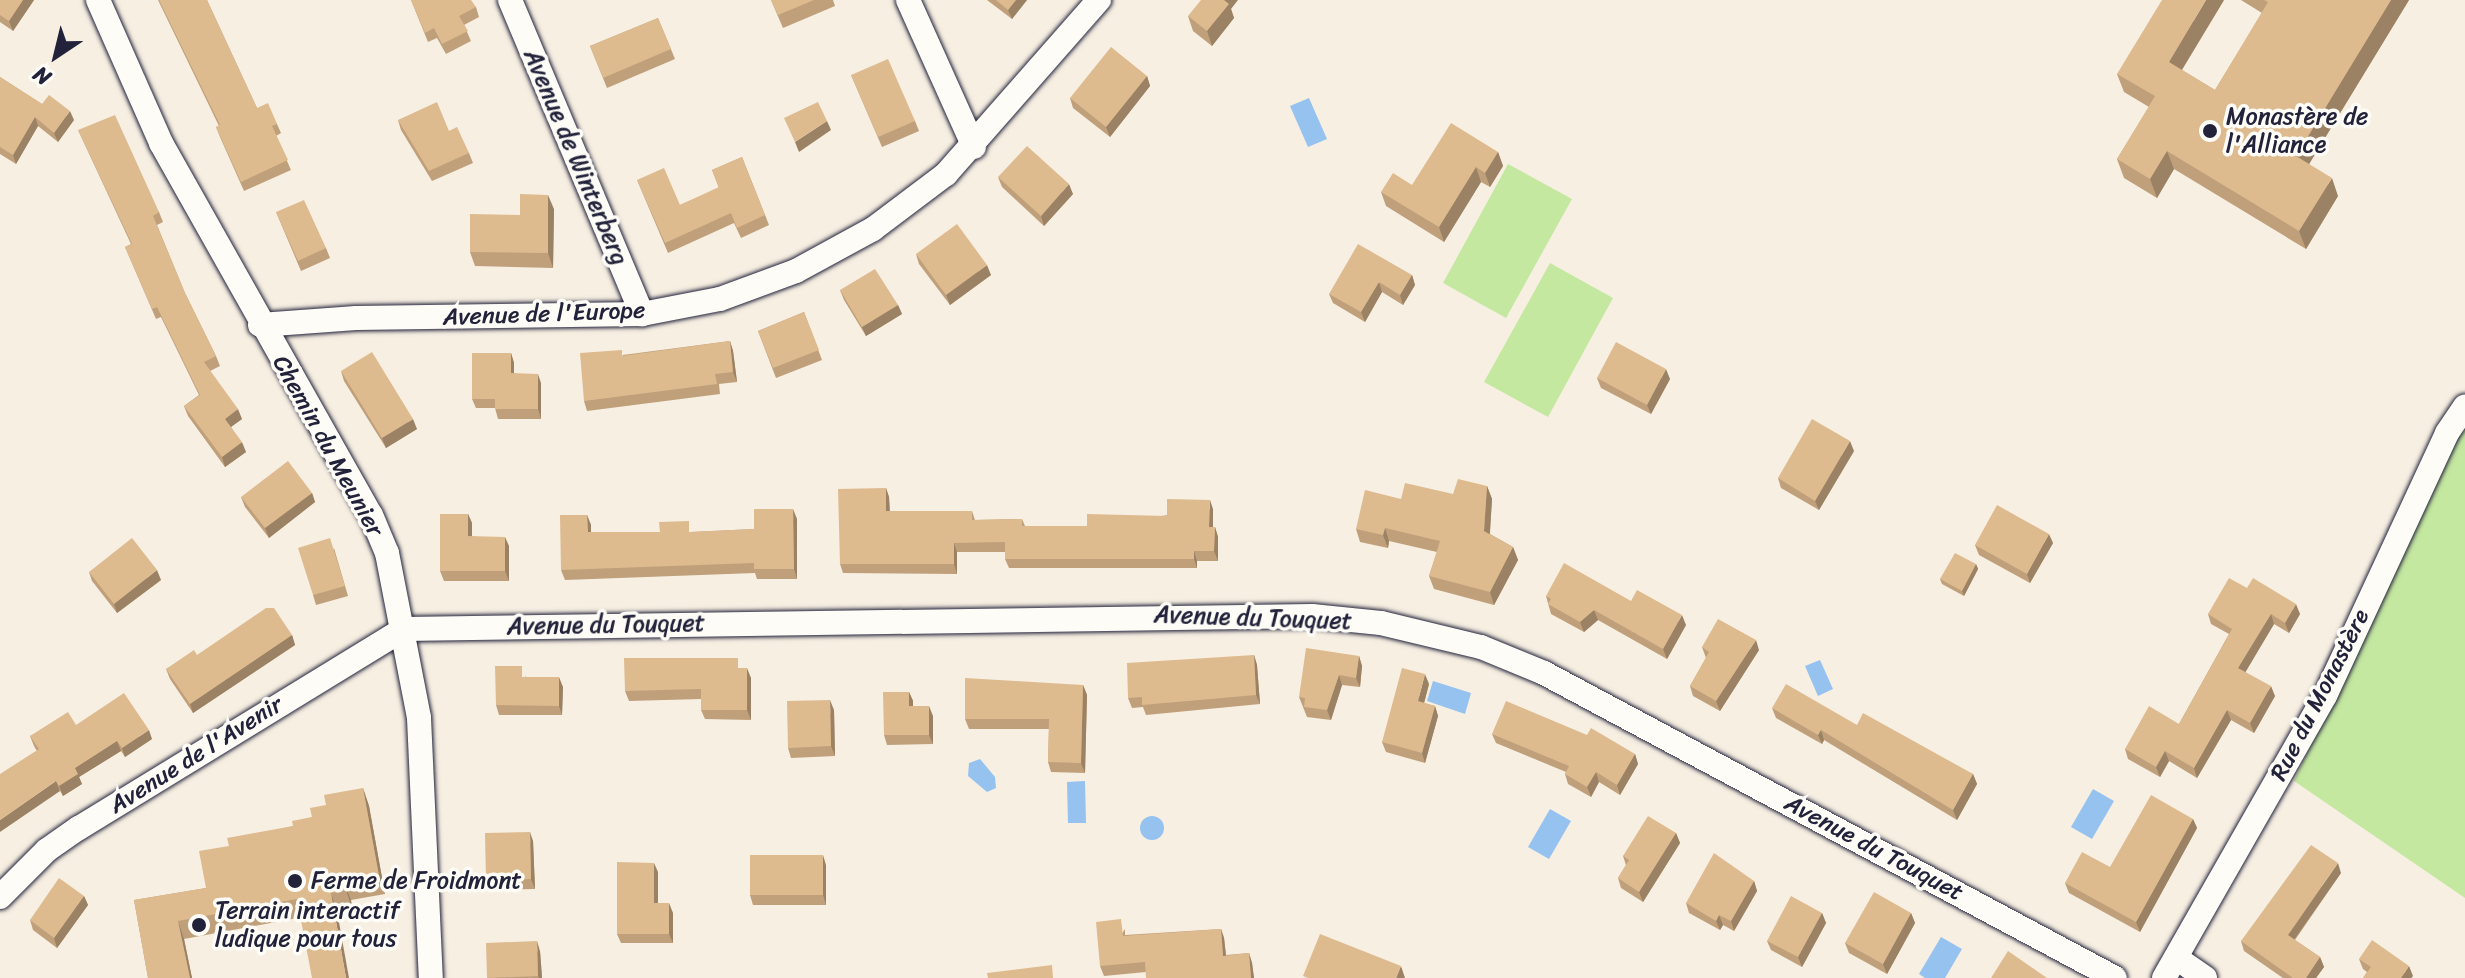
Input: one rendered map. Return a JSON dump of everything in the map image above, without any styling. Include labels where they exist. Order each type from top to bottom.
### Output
[{"type":"street","name":"Chemin du Meunier","points":[[98,0],[161,143],[260,325],[371,515],[387,553],[419,718],[431,978]]},
{"type":"street","name":"Avenue de Winterberg","points":[[510,0],[642,314]]},
{"type":"street","points":[[908,0],[974,147]]},
{"type":"street","name":"Avenue de l'Europe","points":[[260,325],[356,318],[642,314],[720,299],[796,271],[873,229],[974,147],[1099,0]]},
{"type":"street","name":"Rue du Monastère","points":[[2171,969],[2325,696],[2441,446],[2465,406]]},
{"type":"street","name":"Avenue du Touquet","points":[[404,629],[1233,614],[1381,623],[1481,647],[1593,696],[2115,978]]},
{"type":"street","name":"Avenue de l'Avenir","points":[[0,897],[47,850],[79,828],[404,629]]},
{"type":"street","points":[[2171,969],[2205,978]]},
{"type":"green space","points":[[1508,164],[1572,199],[1506,318],[1443,283]]},
{"type":"green space","points":[[1550,263],[1613,298],[1548,417],[1484,382]]},
{"type":"green space","points":[[2465,421],[2465,898],[2294,781]]},
{"type":"water","points":[[1309,98],[1327,139],[1308,147],[1290,106]]},
{"type":"water","points":[[1820,660],[1833,689],[1818,696],[1805,666]]},
{"type":"water","points":[[1433,681],[1471,693],[1465,714],[1427,701]]},
{"type":"water","points":[[980,759],[995,777],[996,788],[987,792],[968,776],[969,763]]},
{"type":"water","points":[[1085,781],[1086,823],[1068,823],[1067,782]]},
{"type":"water","points":[[2093,789],[2114,801],[2092,839],[2071,827]]},
{"type":"water","points":[[1550,809],[1571,821],[1549,859],[1528,847]]},
{"type":"water","points":[[1152,816],[1161,819],[1164,828],[1161,837],[1152,840],[1143,837],[1140,828],[1143,819]]},
{"type":"water","points":[[1941,937],[1962,949],[1945,978],[1925,978],[1919,974]]},
{"type":"building","points":[[0,0],[23,0],[9,21],[0,15]]},
{"type":"building","points":[[159,0],[207,0],[257,108],[268,103],[277,124],[272,126],[288,160],[241,182],[216,127],[220,125]]},
{"type":"building","points":[[411,0],[471,0],[476,7],[459,16],[468,31],[442,44],[434,28],[425,33]]},
{"type":"building","points":[[771,0],[814,0],[778,15]]},
{"type":"building","points":[[996,0],[1016,0],[1008,10]]},
{"type":"building","points":[[1201,0],[1224,0],[1229,4],[1207,31],[1188,16]]},
{"type":"building","name":"Monastère de l'Alliance","points":[[2162,0],[2206,0],[2169,62],[2215,90],[2268,2],[2264,0],[2391,0],[2296,156],[2332,178],[2299,231],[2167,151],[2150,179],[2117,159],[2155,96],[2117,74]]},
{"type":"building","points":[[658,18],[671,49],[603,78],[590,46]]},
{"type":"building","points":[[1111,47],[1147,76],[1106,127],[1070,98]]},
{"type":"building","points":[[888,59],[915,121],[878,137],[851,75]]},
{"type":"building","points":[[0,77],[42,104],[49,95],[70,111],[54,133],[35,117],[13,155],[0,147]]},
{"type":"building","points":[[437,102],[449,131],[457,127],[469,153],[429,171],[398,120]]},
{"type":"building","points":[[818,102],[827,121],[795,142],[784,118]]},
{"type":"building","points":[[115,115],[159,212],[153,216],[185,293],[216,356],[204,362],[238,409],[225,419],[242,442],[222,457],[184,406],[200,395],[157,307],[152,309],[125,247],[132,244],[78,130]]},
{"type":"building","points":[[1451,123],[1498,152],[1485,173],[1476,167],[1439,227],[1381,192],[1393,173],[1412,185]]},
{"type":"building","points":[[1027,146],[1069,184],[1041,216],[998,177]]},
{"type":"building","points":[[742,157],[765,215],[737,228],[731,213],[665,243],[637,180],[664,168],[680,205],[719,187],[712,170]]},
{"type":"building","points":[[520,194],[548,195],[548,253],[470,252],[470,214],[520,215]]},
{"type":"building","points":[[304,200],[326,248],[298,261],[276,212]]},
{"type":"building","points":[[957,224],[987,265],[946,295],[916,254]]},
{"type":"building","points":[[1358,244],[1412,275],[1400,295],[1379,282],[1361,312],[1329,294]]},
{"type":"building","points":[[875,269],[898,305],[862,327],[840,290]]},
{"type":"building","points":[[804,312],[819,350],[773,368],[758,331]]},
{"type":"building","points":[[730,341],[733,372],[715,374],[717,384],[584,401],[580,353],[622,350],[622,356]]},
{"type":"building","points":[[1616,342],[1666,369],[1647,405],[1597,378]]},
{"type":"building","points":[[372,352],[413,419],[382,438],[341,371]]},
{"type":"building","points":[[472,353],[511,353],[511,373],[538,374],[538,409],[495,409],[495,399],[472,399]]},
{"type":"building","points":[[1812,419],[1850,441],[1815,501],[1778,478]]},
{"type":"building","points":[[288,461],[312,493],[265,528],[241,497]]},
{"type":"building","points":[[1458,479],[1487,486],[1484,531],[1513,547],[1490,592],[1429,576],[1440,541],[1385,528],[1383,535],[1356,529],[1365,490],[1401,499],[1405,483],[1453,494]]},
{"type":"building","points":[[886,488],[886,511],[972,511],[972,520],[1022,519],[1022,526],[1087,526],[1087,514],[1167,516],[1167,499],[1210,500],[1209,527],[1215,527],[1214,551],[1194,551],[1194,559],[1005,559],[1005,542],[954,543],[954,564],[840,564],[838,489]]},
{"type":"building","points":[[1997,505],[2049,534],[2027,574],[1975,545]]},
{"type":"building","points":[[754,509],[793,509],[794,569],[754,569],[754,563],[561,570],[560,515],[587,515],[588,532],[660,532],[659,522],[689,521],[689,532],[754,529]]},
{"type":"building","points":[[440,514],[468,514],[468,536],[505,537],[505,571],[440,571]]},
{"type":"building","points":[[132,538],[157,570],[114,604],[89,572]]},
{"type":"building","points":[[330,538],[345,586],[313,595],[298,548]]},
{"type":"building","points":[[1955,553],[1976,564],[1962,591],[1940,579]]},
{"type":"building","points":[[1564,563],[1631,601],[1637,590],[1682,615],[1663,649],[1594,610],[1580,622],[1548,604],[1551,599],[1546,596]]},
{"type":"building","points":[[2229,578],[2247,588],[2253,578],[2296,604],[2285,623],[2271,614],[2238,668],[2271,686],[2250,723],[2227,710],[2194,768],[2165,751],[2156,767],[2125,749],[2149,706],[2179,724],[2232,629],[2208,614]]},
{"type":"building","points":[[266,608],[274,608],[292,635],[190,704],[166,669],[194,650],[197,655]]},
{"type":"building","points":[[1718,619],[1756,640],[1716,701],[1690,686],[1709,652],[1702,647]]},
{"type":"building","points":[[1306,648],[1359,656],[1356,678],[1339,675],[1327,710],[1304,707],[1305,698],[1299,697]]},
{"type":"building","points":[[1254,655],[1256,695],[1142,705],[1142,697],[1128,698],[1127,663]]},
{"type":"building","points":[[624,658],[738,658],[738,668],[747,668],[747,710],[701,710],[701,689],[625,691]]},
{"type":"building","points":[[495,666],[522,666],[522,677],[559,677],[559,706],[496,705]]},
{"type":"building","points":[[1402,668],[1425,674],[1418,701],[1435,706],[1422,753],[1382,742]]},
{"type":"building","points":[[965,678],[1083,685],[1081,763],[1048,762],[1049,719],[965,719]]},
{"type":"building","points":[[1786,684],[1857,725],[1863,713],[1973,774],[1953,810],[1821,730],[1818,735],[1772,708]]},
{"type":"building","points":[[883,692],[909,692],[909,706],[929,706],[929,735],[884,735]]},
{"type":"building","points":[[124,693],[149,730],[122,748],[117,741],[75,768],[78,774],[59,786],[56,781],[0,820],[0,774],[39,749],[30,736],[68,712],[76,725]]},
{"type":"building","points":[[830,700],[831,746],[788,748],[787,701]]},
{"type":"building","points":[[1506,701],[1587,735],[1591,728],[1635,754],[1617,785],[1596,772],[1587,787],[1565,774],[1569,766],[1492,734]]},
{"type":"building","name":"Ferme de Froidmont","points":[[363,788],[379,876],[344,882],[346,890],[331,893],[346,978],[312,978],[297,899],[178,921],[190,978],[148,978],[134,900],[206,888],[199,851],[229,846],[227,838],[293,826],[292,821],[312,817],[310,808],[326,805],[324,795]]},
{"type":"building","points":[[2151,795],[2193,819],[2136,922],[2065,883],[2082,852],[2110,867]]},
{"type":"building","points":[[1648,816],[1676,833],[1639,892],[1618,878],[1629,860],[1623,856]]},
{"type":"building","points":[[530,832],[531,879],[486,880],[485,833]]},
{"type":"building","points":[[2311,845],[2338,863],[2288,935],[2320,957],[2306,978],[2293,978],[2241,941]]},
{"type":"building","points":[[1714,853],[1754,881],[1731,921],[1719,915],[1716,921],[1686,903]]},
{"type":"building","points":[[750,855],[823,855],[823,895],[750,895]]},
{"type":"building","points":[[617,862],[654,863],[654,903],[669,903],[669,934],[617,934]]},
{"type":"building","points":[[59,878],[84,896],[54,938],[30,920]]},
{"type":"building","points":[[1874,892],[1911,913],[1883,964],[1845,943]]},
{"type":"building","points":[[1791,896],[1822,913],[1798,957],[1767,941]]},
{"type":"building","points":[[1121,919],[1123,936],[1221,929],[1223,956],[1249,953],[1251,978],[1146,978],[1145,962],[1100,966],[1096,922]]},
{"type":"building","points":[[1320,934],[1401,966],[1396,978],[1303,976]]},
{"type":"building","points":[[2372,940],[2409,966],[2401,978],[2363,978],[2371,967],[2359,959]]},
{"type":"building","points":[[537,941],[538,976],[487,978],[486,943]]},
{"type":"building","points":[[2008,951],[2047,978],[1991,978]]},
{"type":"building","points":[[1052,965],[1053,978],[988,978],[987,973]]},
{"type":"place","name":"Monastère de l'Alliance","points":[[2210,131]]},
{"type":"place","name":"Ferme de Froidmont","points":[[295,881]]},
{"type":"place","name":"Terrain interactif ludique pour tous","points":[[199,925]]}]
